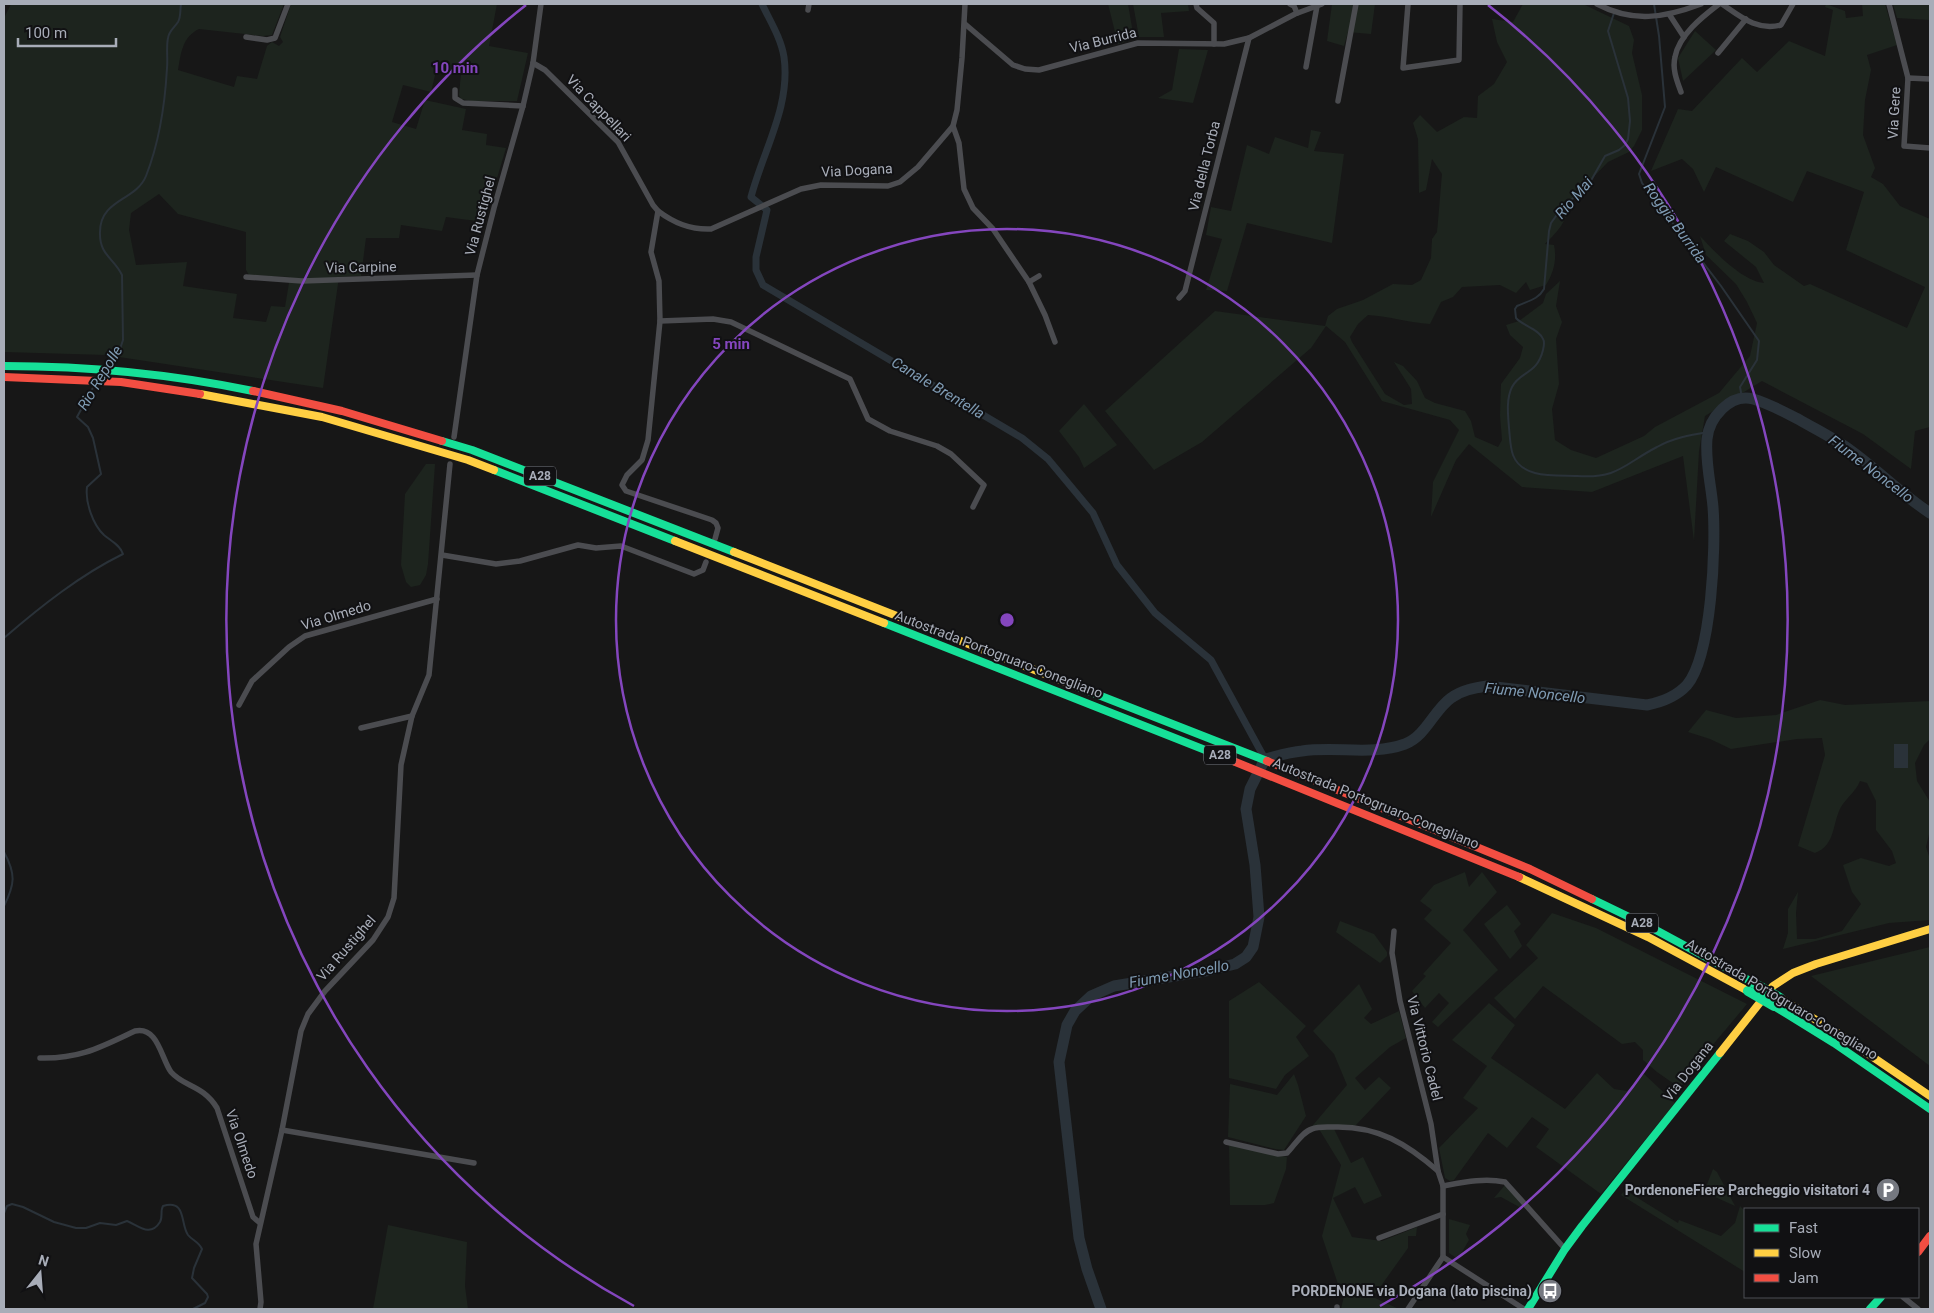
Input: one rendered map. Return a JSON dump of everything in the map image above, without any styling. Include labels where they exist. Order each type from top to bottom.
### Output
[{"type":"main road","points":[[4,361],[36,361],[73,368]]},
{"type":"main road","name":"Autostrada Portogruaro-Conegliano","points":[[4,366],[73,368],[123,376],[322,417],[468,460],[1313,792],[1528,881],[1750,987]]},
{"type":"main road","name":"Autostrada Portogruaro-Conegliano","points":[[4,377],[75,379],[123,376],[214,383],[315,404],[472,450],[1334,787],[1530,869],[1654,929],[1750,987],[1839,1034],[1930,1096]]},
{"type":"main road","name":"Via Dogana","points":[[1528,1309],[1565,1249],[1773,986],[1793,973],[1816,964],[1930,929]]},
{"type":"main road","name":"Autostrada Portogruaro-Conegliano","points":[[1777,1002],[1930,1111]]},
{"type":"main road","points":[[1919,1251],[1930,1236]]},
{"type":"main road","points":[[1870,1309],[1880,1298]]},
{"type":"street","points":[[246,37],[266,40],[275,38],[288,4]]},
{"type":"street","name":"Via Rustighel","points":[[454,437],[477,275],[523,106],[533,63],[541,4]]},
{"type":"street","points":[[965,4],[965,24],[953,126],[959,143],[964,189],[973,208],[993,229],[1029,282],[1045,315],[1055,342]]},
{"type":"street","points":[[1196,4],[1197,8],[1214,23],[1214,44]]},
{"type":"street","points":[[1290,4],[1297,13]]},
{"type":"street","points":[[1338,101],[1356,4]]},
{"type":"street","points":[[1408,4],[1403,68],[1459,60],[1460,4]]},
{"type":"street","points":[[1597,4],[1614,12],[1650,17],[1669,14],[1701,4]]},
{"type":"street","points":[[1681,92],[1674,68],[1674,58],[1684,37],[1707,12],[1720,4],[1758,26],[1770,28],[1781,25],[1793,4]]},
{"type":"street","points":[[1889,4],[1908,78]]},
{"type":"street","name":"Via Burrida","points":[[965,24],[1013,65],[1025,69],[1039,70],[1138,43],[1224,44],[1250,38],[1297,13],[1319,5]]},
{"type":"street","name":"Via Burrida","points":[[1306,67],[1319,5]]},
{"type":"street","points":[[1669,14],[1684,37]]},
{"type":"street","points":[[1718,53],[1746,19]]},
{"type":"street","name":"Via della Torba","points":[[1179,298],[1186,291],[1250,38]]},
{"type":"street","name":"Via Cappellari","points":[[533,63],[545,70],[618,142],[653,205],[658,210]]},
{"type":"street","name":"Via Gere","points":[[1930,79],[1908,78],[1904,146],[1930,148]]},
{"type":"street","points":[[455,90],[455,98],[463,103],[523,106]]},
{"type":"street","name":"Via Dogana","points":[[658,210],[671,221],[678,224],[704,229],[711,228],[801,189],[814,186],[888,186],[900,182],[918,167],[953,126]]},
{"type":"street","points":[[658,210],[652,252],[658,281],[660,320],[648,440],[642,460],[627,475],[622,485],[626,491],[712,520],[718,528],[715,539]]},
{"type":"street","name":"Via Carpine","points":[[246,277],[302,281],[477,275]]},
{"type":"street","points":[[1029,282],[1039,276]]},
{"type":"street","points":[[660,320],[713,319],[730,322],[850,380],[868,419],[890,431],[938,446],[951,454],[984,486],[973,507]]},
{"type":"street","name":"Via Rustighel","points":[[260,1309],[256,1244],[282,1130],[301,1032],[308,1014],[325,992],[373,940],[388,917],[394,898],[401,765],[412,716],[429,675],[450,464]]},
{"type":"street","points":[[442,555],[496,564],[520,562],[578,545],[596,548],[620,546],[643,553],[694,574],[703,570],[706,562]]},
{"type":"street","name":"Via Olmedo","points":[[239,705],[252,682],[305,636],[438,599]]},
{"type":"street","points":[[361,728],[412,716]]},
{"type":"street","name":"Via Vittorio Cadel","points":[[1394,930],[1392,953],[1400,1001],[1431,1124],[1438,1171],[1444,1186],[1443,1258]]},
{"type":"street","name":"Via Olmedo","points":[[40,1058],[86,1054],[135,1031],[143,1030],[150,1034],[155,1039],[172,1072],[211,1097],[218,1108],[253,1217],[260,1223]]},
{"type":"street","points":[[1226,1142],[1278,1154],[1287,1153],[1312,1128],[1344,1126],[1359,1128],[1382,1133],[1404,1145],[1438,1171]]},
{"type":"street","points":[[282,1130],[474,1163]]},
{"type":"street","points":[[1444,1186],[1477,1180],[1506,1182],[1565,1249]]},
{"type":"street","points":[[1379,1238],[1443,1214]]},
{"type":"street","points":[[1408,1309],[1443,1258],[1524,1309]]},
{"type":"street","points":[[1904,1298],[1918,1309]]},
{"type":"shaded area","points":[[11,4],[284,4],[272,35],[263,36],[199,29],[193,32],[186,41],[181,52],[178,70],[234,87],[237,76],[257,79],[267,46],[272,42],[279,46],[283,42],[280,37],[291,4],[497,4],[489,46],[528,53],[517,101],[472,101],[461,99],[459,95],[461,73],[437,67],[431,92],[403,85],[392,122],[416,129],[425,100],[466,109],[462,130],[487,134],[486,145],[506,148],[484,222],[446,217],[442,231],[401,225],[399,238],[366,238],[361,276],[339,277],[323,388],[106,355],[4,352],[4,18]],"holes":[[[159,194],[178,214],[246,232],[246,270],[249,275],[290,277],[285,307],[271,306],[266,322],[233,318],[237,294],[183,286],[187,262],[136,265],[129,230],[131,213]]]},
{"type":"shaded area","points":[[1108,4],[1128,4],[1134,39],[1118,44]]},
{"type":"shaded area","points":[[1133,4],[1188,4],[1189,11],[1161,13],[1164,37],[1139,37]]},
{"type":"shaded area","points":[[1332,4],[1375,4],[1371,34],[1348,32],[1344,46],[1327,41]]},
{"type":"shaded area","points":[[1523,4],[1583,4],[1629,26],[1634,40],[1632,53],[1642,95],[1642,130],[1629,152],[1608,162],[1569,202],[1562,225],[1545,244],[1554,245],[1555,255],[1553,270],[1546,285],[1530,290],[1526,282],[1516,293],[1500,285],[1462,287],[1453,297],[1441,302],[1430,324],[1368,315],[1358,324],[1350,337],[1385,394],[1404,405],[1412,404],[1411,389],[1394,362],[1403,366],[1417,381],[1425,398],[1435,403],[1465,411],[1471,421],[1475,437],[1498,447],[1502,440],[1500,416],[1501,384],[1520,358],[1523,347],[1510,335],[1506,325],[1519,321],[1543,303],[1546,294],[1560,281],[1556,306],[1562,322],[1556,339],[1559,384],[1552,409],[1555,440],[1571,450],[1596,458],[1644,436],[1655,427],[1719,393],[1750,356],[1757,323],[1736,284],[1706,255],[1700,236],[1729,265],[1756,281],[1764,283],[1756,267],[1724,241],[1730,234],[1748,241],[1764,252],[1774,265],[1804,286],[1810,284],[1907,328],[1925,287],[1846,250],[1864,192],[1807,171],[1793,202],[1716,167],[1704,192],[1693,169],[1682,159],[1651,171],[1678,109],[1692,111],[1742,58],[1757,72],[1789,41],[1825,56],[1833,10],[1825,7],[1826,4],[1845,11],[1846,18],[1863,16],[1862,4],[1885,4],[1897,45],[1867,55],[1871,70],[1865,100],[1863,135],[1875,168],[1871,177],[1883,184],[1900,206],[1930,219],[1930,427],[1915,431],[1911,469],[1863,434],[1762,381],[1705,416],[1699,451],[1694,541],[1683,456],[1592,492],[1522,487],[1469,444],[1456,460],[1431,517],[1433,482],[1459,430],[1450,420],[1382,401],[1345,342],[1326,326],[1311,348],[1202,442],[1154,470],[1105,411],[1215,311],[1325,326],[1328,316],[1337,309],[1363,300],[1393,284],[1412,285],[1421,280],[1431,258],[1432,239],[1437,232],[1442,174],[1432,159],[1426,190],[1419,193],[1418,139],[1413,123],[1420,115],[1437,132],[1464,117],[1477,118],[1478,96],[1494,84],[1507,62],[1497,42],[1492,19],[1513,22]]},
{"type":"shaded area","points":[[1893,4],[1930,4],[1930,20],[1897,18]]},
{"type":"shaded area","points":[[1695,31],[1716,50],[1683,81],[1678,58]]},
{"type":"shaded area","points":[[1179,49],[1208,50],[1193,103],[1158,98],[1172,90]]},
{"type":"shaded area","points":[[1311,130],[1321,132],[1314,151],[1344,154],[1332,243],[1247,223],[1227,291],[1206,290],[1222,239],[1206,235],[1211,207],[1231,211],[1247,145],[1269,154],[1275,137],[1308,148]]},
{"type":"shaded area","points":[[1084,404],[1117,445],[1084,468],[1079,457],[1059,431]]},
{"type":"shaded area","points":[[426,464],[435,464],[428,564],[426,575],[420,585],[411,587],[406,582],[401,565],[405,494]]},
{"type":"shaded area","points":[[1820,700],[1845,705],[1930,701],[1930,739],[1924,745],[1915,763],[1917,781],[1930,802],[1930,830],[1926,847],[1930,859],[1930,920],[1889,923],[1783,949],[1788,933],[1788,909],[1798,892],[1796,913],[1797,939],[1815,939],[1842,931],[1861,904],[1852,892],[1843,865],[1861,858],[1889,866],[1896,863],[1892,851],[1876,830],[1876,801],[1867,783],[1860,781],[1841,807],[1827,845],[1815,853],[1798,846],[1825,755],[1822,738],[1797,739],[1731,749],[1710,739],[1688,732],[1706,710],[1736,718],[1776,715]]},
{"type":"shaded area","points":[[1894,744],[1908,744],[1908,768],[1894,768]]},
{"type":"shaded area","points":[[1465,872],[1469,887],[1482,872],[1497,892],[1463,930],[1498,970],[1438,1027],[1432,1022],[1449,1003],[1439,993],[1425,1008],[1412,991],[1426,976],[1423,974],[1451,943],[1424,919],[1432,910],[1420,901],[1434,885]]},
{"type":"shaded area","points":[[1507,905],[1521,924],[1514,931],[1522,946],[1510,959],[1484,924]]},
{"type":"shaded area","points":[[1552,913],[1596,928],[1747,1004],[1701,1059],[1680,1088],[1643,1060],[1643,1050],[1635,1042],[1622,1044],[1543,986],[1515,1019],[1494,998],[1538,958],[1526,945]]},
{"type":"shaded area","points":[[1340,921],[1374,934],[1387,952],[1387,956],[1380,963],[1336,932]]},
{"type":"shaded area","points":[[1930,947],[1930,1066],[1811,976]]},
{"type":"shaded area","points":[[1259,982],[1306,1026],[1296,1037],[1309,1056],[1285,1075],[1276,1089],[1229,1078],[1229,1001]]},
{"type":"shaded area","points":[[1359,984],[1372,1009],[1364,1018],[1371,1024],[1399,1011],[1406,1038],[1390,1047],[1355,1078],[1365,1090],[1379,1077],[1391,1088],[1355,1126],[1334,1129],[1351,1163],[1363,1157],[1382,1196],[1364,1204],[1355,1187],[1333,1198],[1352,1237],[1382,1241],[1417,1227],[1416,1236],[1408,1236],[1408,1248],[1373,1297],[1399,1309],[1341,1309],[1344,1296],[1341,1293],[1322,1236],[1341,1165],[1319,1129],[1308,1131],[1347,1085],[1334,1054],[1313,1031]]},
{"type":"shaded area","points":[[1489,1003],[1515,1025],[1491,1058],[1565,1109],[1597,1073],[1614,1089],[1627,1091],[1643,1073],[1675,1103],[1601,1194],[1536,1147],[1549,1129],[1532,1117],[1507,1148],[1488,1133],[1454,1180],[1450,1181],[1445,1178],[1439,1148],[1478,1108],[1463,1098],[1487,1066],[1452,1040]]},
{"type":"shaded area","points":[[1294,1074],[1306,1116],[1284,1150],[1228,1137],[1230,1084],[1277,1095]]},
{"type":"shaded area","points":[[1229,1143],[1251,1150],[1287,1157],[1286,1169],[1274,1203],[1265,1205],[1230,1205]]},
{"type":"shaded area","points":[[1713,1169],[1717,1172],[1735,1206],[1704,1192]]},
{"type":"shaded area","points":[[1505,1185],[1523,1205],[1521,1208],[1501,1197],[1494,1198]]},
{"type":"shaded area","points":[[1625,1190],[1678,1223],[1679,1220],[1721,1236],[1735,1223],[1740,1206],[1744,1210],[1744,1271],[1621,1195]]},
{"type":"shaded area","points":[[1449,1219],[1470,1225],[1466,1234],[1469,1240],[1458,1259],[1449,1253]]},
{"type":"shaded area","points":[[388,1225],[467,1242],[465,1286],[468,1309],[373,1309]]},
{"type":"waterway","name":"Rio Repolle","points":[[108,365],[120,349],[123,340],[122,275],[102,246],[100,240],[102,221],[112,206],[135,191],[146,176],[158,137],[163,109],[168,38],[179,20],[181,4]]},
{"type":"waterway","name":"Canale Brentella","points":[[762,4],[780,43],[784,57],[785,75],[780,111],[751,197],[767,210],[756,257],[756,270],[763,285],[1022,438],[1048,459],[1093,513],[1117,565],[1155,613],[1211,660],[1265,759]]},
{"type":"waterway","name":"Roggia Burrida","points":[[1654,4],[1659,36],[1665,107],[1639,174],[1642,183],[1721,286],[1759,341],[1757,360],[1740,387],[1742,398]]},
{"type":"waterway","name":"Rio Mai","points":[[1614,13],[1608,31],[1628,98],[1630,121],[1628,139],[1619,150],[1605,156],[1589,184],[1561,209],[1551,223],[1544,289],[1535,298],[1517,306],[1515,309],[1516,318],[1538,333],[1544,340],[1544,344],[1537,364],[1515,382],[1510,392],[1508,412],[1511,449],[1517,463],[1532,472],[1550,475],[1591,476],[1612,473],[1669,441],[1708,432]]},
{"type":"waterway","name":"Rio Repolle","points":[[4,638],[61,592],[107,562],[123,554],[118,546],[104,535],[96,525],[87,499],[87,487],[101,474],[93,438],[88,427],[77,417],[95,384]]},
{"type":"waterway","name":"Fiume Noncello","points":[[1101,1309],[1087,1269],[1079,1238],[1059,1062],[1067,1025],[1075,1011],[1091,996],[1114,986],[1211,970],[1235,964],[1246,957],[1253,947],[1259,917],[1255,865],[1246,809],[1250,789],[1265,759],[1302,751],[1393,748],[1405,744],[1419,735],[1445,703],[1455,695],[1487,686],[1647,705],[1663,701],[1678,693],[1687,685],[1695,670],[1707,626],[1714,547],[1713,507],[1707,439],[1716,416],[1729,403],[1736,400],[1745,398],[1764,403],[1798,419],[1831,438],[1860,458],[1930,513]]},
{"type":"waterway","name":"Rio Repolle","points":[[4,852],[11,867],[13,879],[4,906]]},
{"type":"waterway","name":"Rio Repolle","points":[[4,1213],[7,1206],[12,1204],[23,1207],[54,1222],[76,1228],[86,1228],[100,1223],[116,1225],[127,1221],[148,1230],[156,1227],[160,1222],[163,1206],[176,1206],[182,1214],[188,1235],[202,1249],[192,1278],[208,1297],[205,1303],[193,1309]]},
{"type":"traffic: fast","points":[[4,366],[98,369],[129,372],[253,391]]},
{"type":"traffic: fast","points":[[442,441],[472,450],[734,552]]},
{"type":"traffic: fast","points":[[494,470],[675,541]]},
{"type":"traffic: fast","points":[[884,623],[1233,761]]},
{"type":"traffic: fast","points":[[1078,687],[1267,761]]},
{"type":"traffic: fast","points":[[1592,899],[1654,929],[1752,982]]},
{"type":"traffic: fast","points":[[1752,982],[1780,998]]},
{"type":"traffic: fast","points":[[1748,991],[1774,1006]]},
{"type":"traffic: fast","points":[[1774,1006],[1834,1043],[1930,1109]]},
{"type":"traffic: fast","points":[[1528,1309],[1565,1249],[1582,1226],[1720,1053]]},
{"type":"traffic: fast","points":[[1870,1309],[1880,1298]]},
{"type":"traffic: slow","points":[[200,394],[322,417],[468,460],[494,470]]},
{"type":"traffic: slow","points":[[675,541],[884,623]]},
{"type":"traffic: slow","points":[[734,552],[1078,687]]},
{"type":"traffic: slow","points":[[1519,877],[1648,937],[1748,991]]},
{"type":"traffic: slow","points":[[1720,1053],[1773,986],[1793,973],[1816,964],[1930,929]]},
{"type":"traffic: slow","points":[[1780,998],[1839,1034],[1930,1096]]},
{"type":"traffic: jam","points":[[4,377],[121,382],[200,394]]},
{"type":"traffic: jam","points":[[253,391],[342,411],[442,441]]},
{"type":"traffic: jam","points":[[1233,761],[1519,877]]},
{"type":"traffic: jam","points":[[1267,761],[1530,869],[1592,899]]},
{"type":"traffic: jam","points":[[1919,1251],[1930,1236]]},
{"type":"place","name":"PordenoneFiere Parcheggio visitatori 4","points":[[1888,1190]]},
{"type":"place","name":"PORDENONE via Dogana (lato piscina)","points":[[1550,1291]]}]
